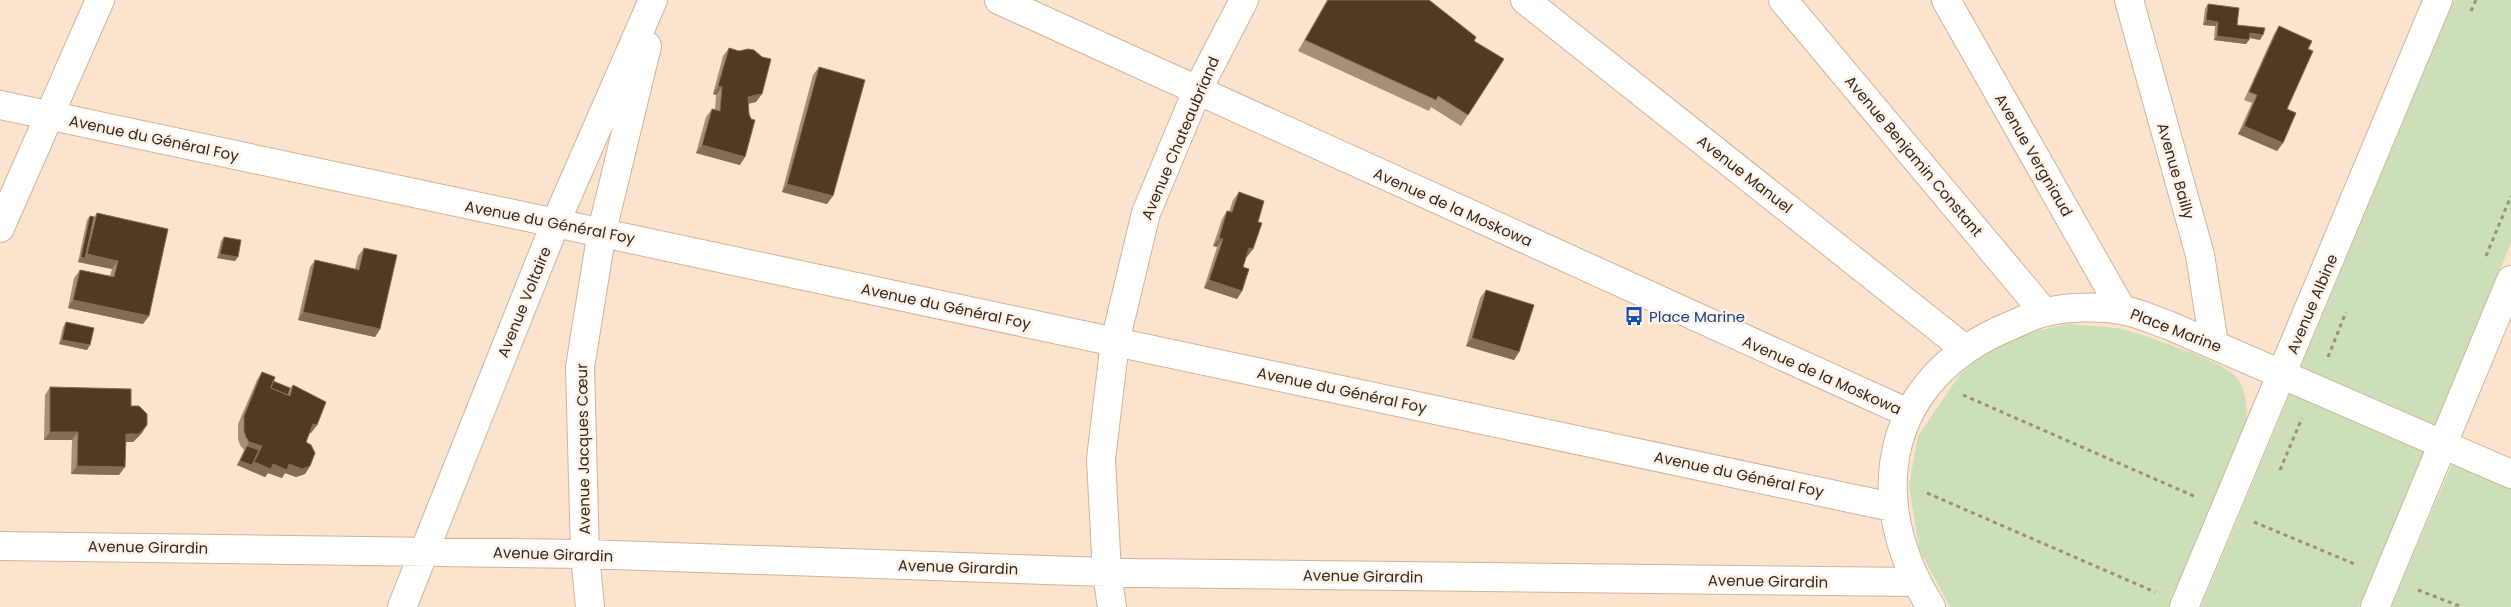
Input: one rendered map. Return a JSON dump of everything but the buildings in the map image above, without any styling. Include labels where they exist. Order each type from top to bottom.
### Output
[{"type":"street","points":[[0,228],[100,0]]},
{"type":"street","name":"Avenue Voltaire","points":[[402,607],[555,224],[653,0]]},
{"type":"street","name":"Avenue Jacques Cœur","points":[[590,607],[585,554],[580,367],[602,231],[648,41],[663,0]]},
{"type":"street","name":"Avenue de la Moskowa","points":[[999,0],[1908,414]]},
{"type":"street","name":"Avenue Chateaubriand","points":[[1112,607],[1101,459],[1115,342],[1146,213],[1196,91],[1244,0]]},
{"type":"street","name":"Avenue Manuel","points":[[1525,0],[1965,349]]},
{"type":"street","name":"Avenue Benjamin Constant","points":[[1783,0],[2044,312]]},
{"type":"street","name":"Avenue Vergniaud","points":[[1946,0],[2122,310]]},
{"type":"street","name":"Avenue Bailly","points":[[2129,0],[2200,255],[2214,344]]},
{"type":"street","name":"Avenue Albine","points":[[2185,606],[2438,0]]},
{"type":"street","name":"Avenue du Général Foy","points":[[0,105],[555,224],[602,231],[1892,507]]},
{"type":"street","points":[[2375,607],[2511,280]]},
{"type":"street","name":"Place Marine","points":[[1931,607],[1916,582],[1900,540],[1892,507],[1893,459],[1908,414],[1930,380],[1965,349],[1996,332],[2044,312],[2069,309],[2122,310],[2214,344],[2442,446],[2508,470]]},
{"type":"street","name":"Avenue Girardin","points":[[0,546],[426,550],[1108,573],[1916,582]]},
{"type":"path","points":[[1926,492],[2185,606]]},
{"type":"green space","points":[[2454,0],[2511,0],[2511,243],[2359,607],[2201,607]]},
{"type":"green space","points":[[2069,324],[2125,330],[2158,340],[2224,368],[2238,379],[2244,391],[2247,424],[2170,607],[1950,607],[1919,549],[1909,485],[1918,436],[1961,373],[1988,351],[2027,333]]},
{"type":"green space","points":[[2453,462],[2511,489],[2511,607],[2391,607]]},
{"type":"place","name":"Place Marine","points":[[1634,316]]}]
